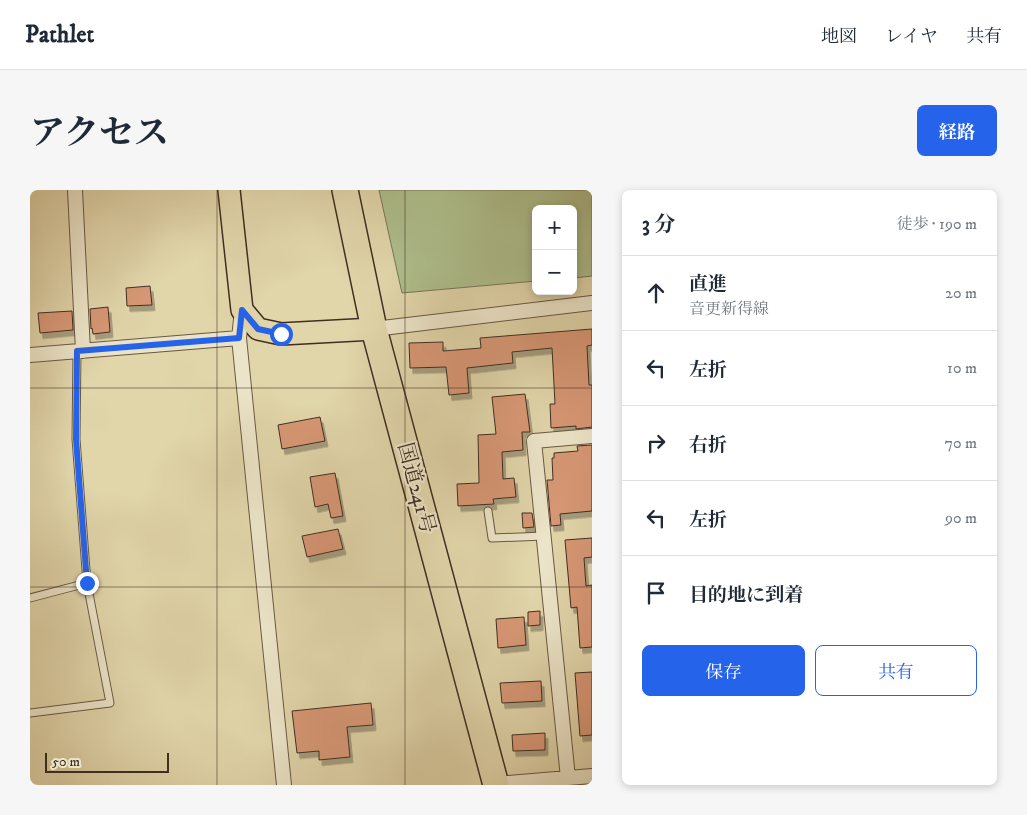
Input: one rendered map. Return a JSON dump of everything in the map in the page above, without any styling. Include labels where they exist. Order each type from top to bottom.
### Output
[{"type":"highway","name":"国道241号","points":[[345,190],[374,329],[496,784]]},
{"type":"main road","points":[[229,190],[242,310],[258,329],[281,334],[374,329]]},
{"type":"street","points":[[75,190],[80,351]]},
{"type":"street","points":[[374,329],[592,303]]},
{"type":"street","points":[[242,310],[239,338],[284,785]]},
{"type":"street","points":[[30,355],[239,338]]},
{"type":"street","points":[[568,778],[534,441],[592,436]]},
{"type":"street","points":[[496,784],[592,776]]},
{"type":"lane","points":[[30,713],[110,703],[87,583],[76,439],[80,351]]},
{"type":"lane","points":[[488,511],[492,538],[544,536]]},
{"type":"lane","points":[[30,598],[87,583]]},
{"type":"green space","points":[[379,190],[592,190],[592,276],[577,278],[577,205],[532,205],[532,281],[402,293]]},
{"type":"building","points":[[150,286],[152,305],[127,306],[126,288]]},
{"type":"building","points":[[108,307],[110,332],[93,334],[90,309]]},
{"type":"building","points":[[72,311],[73,330],[40,333],[38,313]]},
{"type":"building","points":[[592,329],[592,345],[587,346],[589,385],[592,385],[592,427],[576,429],[576,426],[551,428],[550,404],[555,404],[552,348],[512,352],[513,363],[467,368],[469,393],[449,395],[446,367],[410,368],[409,343],[443,342],[443,351],[481,348],[480,338]]},
{"type":"building","points":[[525,394],[530,432],[522,432],[523,450],[502,452],[503,479],[514,478],[516,497],[493,499],[494,504],[458,506],[457,484],[479,483],[478,435],[496,434],[492,397]]},
{"type":"building","points":[[320,417],[325,441],[282,449],[278,425]]},
{"type":"building","points":[[592,445],[592,511],[560,514],[561,525],[551,526],[547,480],[553,480],[552,458],[554,458],[554,453],[578,451],[577,446]]},
{"type":"building","points":[[335,473],[343,516],[331,518],[328,504],[315,507],[310,477]]},
{"type":"building","points":[[522,513],[532,513],[534,527],[523,528]]},
{"type":"building","points":[[338,529],[343,549],[307,557],[302,536]]},
{"type":"building","points":[[592,538],[592,557],[584,558],[586,586],[592,585],[592,647],[580,648],[577,607],[571,608],[565,540]]},
{"type":"building","points":[[540,611],[540,625],[528,626],[528,612]]},
{"type":"building","points":[[524,617],[526,645],[498,648],[496,619]]},
{"type":"building","points":[[592,672],[592,735],[580,736],[575,673]]},
{"type":"building","points":[[541,681],[542,701],[502,703],[500,683]]},
{"type":"building","points":[[371,703],[373,725],[347,727],[350,757],[319,760],[319,751],[297,753],[292,711]]},
{"type":"building","points":[[545,733],[545,750],[513,751],[512,735]]},
{"type":"route","points":[[87,583],[76,439],[77,351],[239,338],[242,310],[258,329],[281,334]]}]
